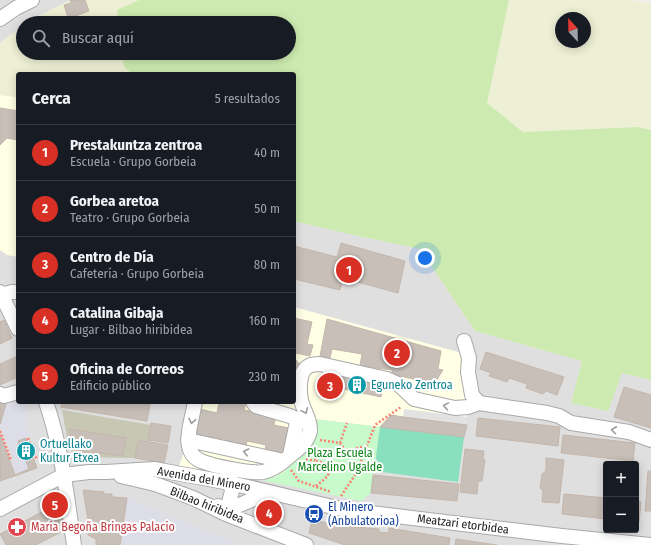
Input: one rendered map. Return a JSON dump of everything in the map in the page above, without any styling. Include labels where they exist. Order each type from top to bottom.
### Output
[{"type":"street","points":[[0,19],[29,1]]},
{"type":"street","points":[[16,292],[1,294],[16,325]]},
{"type":"street","points":[[464,341],[470,358],[468,372],[472,395],[479,403]]},
{"type":"street","points":[[194,404],[188,440],[193,456],[200,461],[248,472],[262,472],[278,466],[305,444],[310,431],[308,419],[300,398],[300,386],[302,374],[305,368],[312,364],[320,364],[387,379],[398,384],[414,400],[455,408],[468,407],[479,403],[547,413],[559,416],[571,423],[629,432],[651,440]]},
{"type":"street","points":[[0,394],[4,396],[16,393]]},
{"type":"street","points":[[47,404],[55,431],[64,475],[74,545]]},
{"type":"street","points":[[254,404],[256,406],[294,418],[296,422],[287,458]]},
{"type":"street","points":[[188,440],[287,458]]},
{"type":"street","points":[[227,511],[232,491],[230,483],[230,468]]},
{"type":"street","name":"Avenida del Minero","points":[[106,472],[154,470],[230,483],[276,494]]},
{"type":"street","points":[[0,509],[64,475],[88,472],[106,472]]},
{"type":"street","name":"Bilbao hiribidea","points":[[106,472],[155,484],[173,486],[251,523],[306,545]]},
{"type":"street","points":[[227,511],[254,499],[276,494]]},
{"type":"street","name":"Meatzari etorbidea","points":[[276,494],[346,510],[650,545]]},
{"type":"street","points":[[251,523],[249,515],[250,507],[254,499]]},
{"type":"path","points":[[287,458],[299,481],[342,496],[357,472],[375,425],[401,407]]},
{"type":"path","points":[[340,443],[347,423]]},
{"type":"path","points":[[0,431],[11,460]]},
{"type":"path","points":[[28,438],[37,460]]},
{"type":"path","points":[[318,440],[340,443],[350,454],[356,452],[357,448],[367,446]]},
{"type":"path","points":[[316,487],[328,476],[330,464],[315,461],[317,447]]},
{"type":"shaded area","points":[[0,0],[71,0],[38,16],[16,16],[16,30],[0,43]]},
{"type":"shaded area","points":[[71,0],[139,0],[117,10],[117,16],[39,16]]},
{"type":"shaded area","points":[[509,0],[630,0],[651,4],[651,130],[638,127],[523,132],[487,103]]},
{"type":"shaded area","points":[[16,30],[16,60],[123,60],[124,67],[130,72],[16,72],[16,97],[0,95],[0,43]]},
{"type":"shaded area","points":[[0,95],[16,97],[16,404],[296,404],[296,221],[420,249],[475,331],[582,361],[572,404],[622,372],[651,380],[651,545],[0,545]]},
{"type":"shaded area","points":[[0,95],[16,97],[16,257],[7,255],[0,250]]},
{"type":"shaded area","points":[[296,308],[462,353],[467,395],[467,425],[391,415],[380,427],[314,419],[302,452],[285,471],[275,477],[262,478],[178,469],[188,440],[193,404],[296,404]]},
{"type":"shaded area","points":[[7,401],[16,402],[16,404],[28,404],[27,427],[31,437],[18,441],[29,469],[15,475],[10,460],[13,459],[0,426]]},
{"type":"shaded area","points":[[404,409],[468,417],[467,425],[403,417]]},
{"type":"shaded area","points":[[62,410],[151,425],[148,441],[138,440],[135,458],[77,457],[72,452],[68,444]]},
{"type":"shaded area","points":[[127,498],[240,545],[121,545]]},
{"type":"green space","points":[[139,0],[509,0],[487,103],[523,132],[638,127],[651,130],[651,380],[622,373],[608,411],[571,403],[582,361],[475,331],[420,249],[296,221],[296,72],[130,72],[124,67],[123,60],[296,60],[296,16],[117,16],[117,10]]},
{"type":"green space","name":"Plaza Escuela Marcelino Ugalde","points":[[313,419],[380,427],[371,493],[361,501],[242,476],[262,478],[275,477],[285,471],[302,452]]},
{"type":"green space","points":[[380,427],[464,437],[458,482],[374,471]]},
{"type":"green space","points":[[266,504],[282,506],[277,527],[261,520],[256,515],[255,512],[259,505]]},
{"type":"building","points":[[70,0],[85,0],[89,11],[76,16],[67,16],[64,5],[71,3]]},
{"type":"building","points":[[0,108],[16,111],[16,140],[7,138],[0,145]]},
{"type":"building","points":[[341,243],[405,261],[398,293],[343,278],[340,290],[296,279],[296,247],[337,257]]},
{"type":"building","points":[[296,318],[312,322],[307,344],[313,345],[310,356],[296,353]]},
{"type":"building","points":[[327,319],[441,351],[438,369],[443,370],[434,384],[392,374],[392,370],[360,366],[362,354],[332,349],[330,358],[320,356]]},
{"type":"building","points":[[4,320],[12,338],[0,344],[0,322]]},
{"type":"building","points":[[486,352],[564,377],[557,395],[546,391],[543,394],[526,388],[527,384],[509,378],[507,382],[489,376],[491,373],[480,369]]},
{"type":"building","points":[[16,357],[16,378],[0,385],[0,364]]},
{"type":"building","points":[[296,360],[300,366],[296,374]]},
{"type":"building","name":"Eguneko Zentroa","points":[[332,373],[383,384],[381,397],[330,386]]},
{"type":"building","points":[[624,387],[651,395],[651,428],[614,417]]},
{"type":"building","points":[[0,400],[7,401],[0,424]]},
{"type":"building","points":[[62,404],[150,404],[147,421],[61,407]]},
{"type":"building","points":[[219,404],[246,404],[244,410],[276,416],[274,425],[289,428],[284,454],[265,450],[266,445],[247,441],[246,447],[225,443],[224,439],[195,434],[200,409],[217,413]]},
{"type":"building","points":[[391,415],[467,425],[464,437],[380,427]]},
{"type":"building","points":[[478,418],[560,427],[558,446],[476,436]]},
{"type":"building","points":[[151,423],[171,426],[168,443],[148,440]]},
{"type":"building","points":[[69,429],[126,438],[123,456],[99,453],[79,454],[73,449]]},
{"type":"building","name":"Ortuellako Kultur Etxea","points":[[0,434],[15,475],[29,469],[18,441],[26,438],[37,468],[0,481]]},
{"type":"building","points":[[563,435],[635,443],[633,461],[561,453]]},
{"type":"building","points":[[138,440],[168,445],[164,463],[135,458]]},
{"type":"building","points":[[465,449],[484,451],[483,459],[485,460],[482,481],[478,481],[477,494],[460,492]]},
{"type":"building","points":[[546,458],[564,460],[559,503],[542,502],[543,491],[540,488],[542,474],[546,471]]},
{"type":"building","points":[[648,471],[651,471],[651,511],[645,511]]},
{"type":"building","points":[[373,475],[459,484],[457,501],[371,493]]},
{"type":"building","points":[[83,490],[104,492],[104,494],[112,494],[112,497],[127,498],[120,545],[96,545],[96,539],[88,535],[89,526]]},
{"type":"building","points":[[564,494],[603,498],[603,519],[562,514]]},
{"type":"building","points":[[639,502],[641,502],[639,522]]},
{"type":"building","points":[[55,505],[67,529],[36,545],[6,545],[0,534]]},
{"type":"building","points":[[312,520],[345,526],[379,529],[379,532],[388,533],[389,528],[450,538],[449,545],[345,545],[309,533]]},
{"type":"building","points":[[456,539],[497,545],[455,545]]},
{"type":"place","name":"Prestakuntza zentroa","points":[[349,270]]},
{"type":"place","name":"Gorbea aretoa","points":[[397,353]]},
{"type":"place","name":"Eguneko Zentroa","points":[[357,385]]},
{"type":"place","name":"Centro de Día","points":[[330,386]]},
{"type":"place","name":"Ortuellako Kultur Etxea","points":[[26,451]]},
{"type":"place","name":"Oficina de Correos","points":[[55,505]]},
{"type":"place","name":"Catalina Gibaja","points":[[269,513]]},
{"type":"place","name":"El Minero (Anbulatorioa)","points":[[314,514]]},
{"type":"place","name":"María Begoña Bringas Palacio","points":[[17,527]]}]
